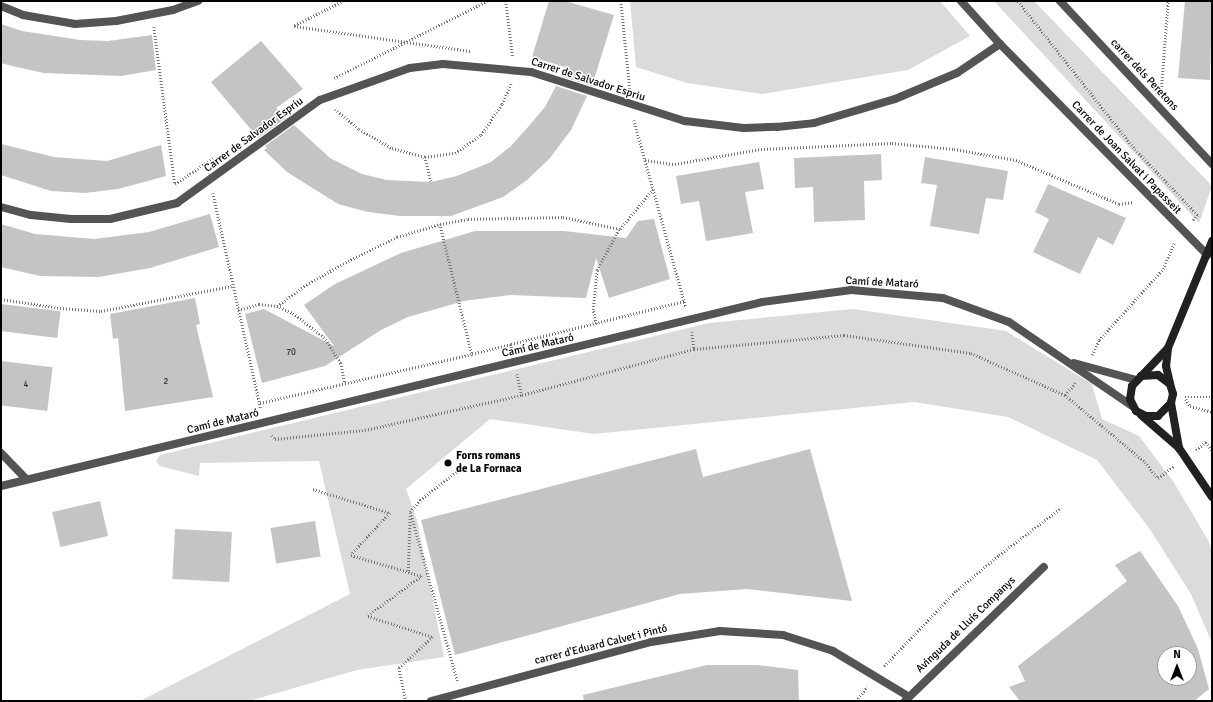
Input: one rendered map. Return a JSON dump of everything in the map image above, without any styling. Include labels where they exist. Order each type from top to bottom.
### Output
[{"type":"street","points":[[1,6],[23,15],[75,24],[124,20],[173,10],[198,1]]},
{"type":"street","name":"Carrer de Joan Salvat i Papasseit","points":[[961,1],[1000,44],[1207,255]]},
{"type":"street","name":"carrer dels Peretons","points":[[1060,1],[1212,164]]},
{"type":"street","name":"Carrer de Salvador Espriu","points":[[1,207],[31,215],[64,219],[110,219],[177,203],[320,100],[349,88],[410,68],[444,64],[531,72],[685,121],[744,128],[778,127],[814,123],[895,99],[957,73],[1000,44]]},
{"type":"street","points":[[1179,448],[1172,403],[1173,394],[1166,366],[1168,348],[1212,241]]},
{"type":"street","name":"Camí de Mataró","points":[[1,486],[762,302],[851,290],[943,298],[1009,322],[1071,363],[1086,368],[1139,378]]},
{"type":"street","points":[[1168,348],[1139,378],[1130,392],[1134,408],[1179,448],[1212,497]]},
{"type":"street","name":"Camí de Mataró","points":[[1086,368],[1134,408]]},
{"type":"street","points":[[1139,378],[1158,374],[1170,384]]},
{"type":"street","points":[[1134,408],[1146,416],[1158,416],[1172,403]]},
{"type":"street","points":[[1,453],[26,479]]},
{"type":"street","name":"Avinguda de Lluís Companys","points":[[907,699],[1044,567]]},
{"type":"street","name":"carrer d'Eduard Calvet i Pintó","points":[[431,701],[651,642],[720,631],[783,635],[833,651],[876,675],[907,699]]},
{"type":"path","points":[[334,108],[359,129],[392,148],[425,157],[455,153],[481,135],[502,104],[515,70],[506,1]]},
{"type":"path","points":[[621,1],[628,74]]},
{"type":"path","points":[[1018,1],[1135,149],[1198,215],[1184,232],[1173,239],[1175,245],[1163,269],[1099,340],[1086,368],[1066,396]]},
{"type":"path","points":[[1163,79],[1168,1]]},
{"type":"path","points":[[155,32],[177,203]]},
{"type":"path","points":[[635,122],[678,278]]},
{"type":"path","points":[[645,160],[675,164],[761,149],[830,145],[908,144],[954,149],[1016,160],[1119,204],[1132,200],[1137,205]]},
{"type":"path","points":[[425,157],[431,182]]},
{"type":"path","points":[[596,324],[593,310],[597,270],[620,229],[653,189]]},
{"type":"path","points":[[215,211],[264,423],[274,439],[365,430],[522,395],[694,349],[844,335],[971,353],[1066,396],[1145,462],[1158,478],[1206,442],[1212,451]]},
{"type":"path","points":[[278,306],[309,283],[348,261],[397,237],[440,224],[468,219],[562,217],[620,229]]},
{"type":"path","points":[[440,224],[472,354]]},
{"type":"path","points":[[1,299],[60,308],[101,311],[232,286]]},
{"type":"path","points":[[260,403],[472,354],[684,301]]},
{"type":"path","points":[[238,310],[259,304],[278,306],[294,313],[324,337],[341,363],[345,384]]},
{"type":"path","points":[[511,344],[522,395]]},
{"type":"path","points":[[1173,394],[1184,397],[1212,396]]},
{"type":"path","points":[[1184,397],[1190,406],[1212,412]]},
{"type":"path","points":[[408,572],[410,512],[420,500],[460,469]]},
{"type":"path","points":[[313,489],[390,513],[351,555],[422,576],[368,616],[433,637],[399,668],[406,701]]},
{"type":"path","points":[[856,701],[876,675],[956,591],[999,554],[1061,508]]},
{"type":"path","points":[[410,512],[460,693]]},
{"type":"shaded area","points":[[630,1],[940,1],[970,36],[908,70],[762,94],[687,83],[636,67]]},
{"type":"shaded area","points":[[994,1],[1034,1],[1212,186],[1199,223]]},
{"type":"shaded area","points":[[853,309],[1006,331],[1092,384],[1102,419],[1139,436],[1173,481],[1208,540],[1212,550],[1212,643],[1191,594],[1149,528],[1097,460],[1008,417],[914,402],[594,434],[490,419],[406,489],[417,520],[444,657],[357,670],[249,701],[140,701],[350,594],[319,461],[200,463],[199,476],[160,466],[156,461],[160,455],[709,323]]},
{"type":"building","points":[[549,1],[565,1],[614,15],[592,86],[561,76],[565,67],[532,57]]},
{"type":"building","points":[[1185,1],[1212,1],[1210,80],[1178,78]]},
{"type":"building","points":[[1,24],[22,31],[80,40],[108,41],[152,35],[156,70],[121,76],[44,73],[1,63]]},
{"type":"building","points":[[261,41],[303,89],[276,108],[286,118],[258,138],[211,82]]},
{"type":"building","points":[[556,86],[587,96],[571,130],[550,158],[527,180],[503,197],[451,216],[400,216],[368,212],[338,204],[287,172],[264,150],[267,148],[265,146],[294,125],[330,158],[362,174],[387,180],[431,182],[457,176],[491,162],[511,146],[528,127],[545,107]]},
{"type":"building","points":[[1,144],[54,157],[107,161],[161,145],[166,176],[118,189],[85,193],[51,191],[1,175]]},
{"type":"building","points":[[881,154],[882,180],[864,181],[865,220],[814,222],[813,187],[795,188],[794,158]]},
{"type":"building","points":[[925,157],[1008,171],[1003,200],[986,198],[979,234],[930,226],[937,185],[921,183]]},
{"type":"building","points":[[759,162],[764,189],[745,192],[753,233],[706,241],[699,201],[681,204],[676,176]]},
{"type":"building","points":[[1048,184],[1126,218],[1113,245],[1098,237],[1080,274],[1033,252],[1049,219],[1035,212]]},
{"type":"building","points":[[210,214],[219,247],[150,268],[99,277],[40,276],[1,267],[1,224],[35,234],[94,239],[149,232]]},
{"type":"building","points":[[654,219],[670,279],[609,298],[596,258],[586,298],[510,295],[464,301],[408,317],[381,330],[325,366],[262,383],[245,314],[264,309],[334,346],[304,305],[335,284],[401,253],[475,231],[564,231],[626,238],[638,221]]},
{"type":"building","points":[[195,298],[200,324],[196,325],[213,397],[125,411],[118,338],[113,339],[110,314]]},
{"type":"building","points":[[1,304],[61,311],[57,338],[1,331]]},
{"type":"building","points":[[1,361],[53,367],[47,411],[1,405]]},
{"type":"building","points":[[696,449],[703,477],[810,449],[852,601],[747,589],[680,594],[455,655],[421,520]]},
{"type":"building","points":[[100,501],[108,536],[60,547],[52,512]]},
{"type":"building","points":[[315,521],[321,557],[276,564],[271,528]]},
{"type":"building","points":[[175,529],[232,532],[229,582],[172,579]]},
{"type":"building","points":[[1140,551],[1178,606],[1197,646],[1157,646],[1157,686],[1197,686],[1197,647],[1209,689],[1194,701],[1020,701],[1009,687],[1025,681],[1018,666],[1127,581],[1115,565]]},
{"type":"building","points":[[707,665],[757,665],[798,670],[799,701],[584,701],[583,695]]},
{"type":"place","name":"Forns romans de La Fornaca","points":[[448,463]]}]
